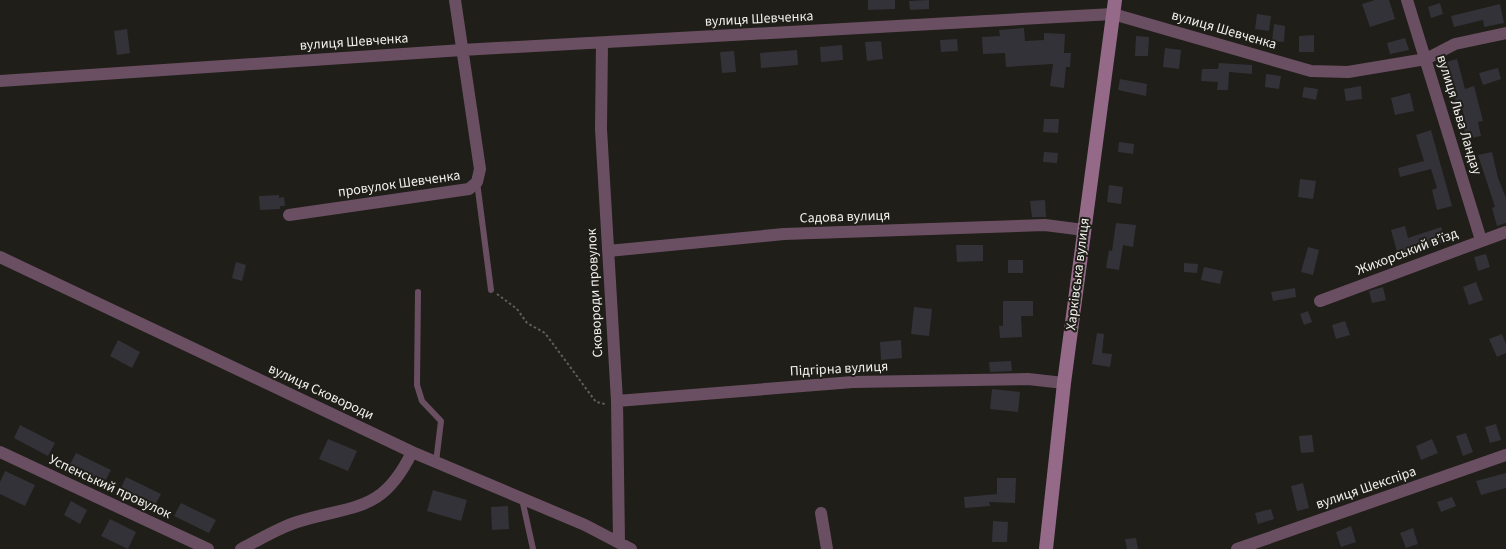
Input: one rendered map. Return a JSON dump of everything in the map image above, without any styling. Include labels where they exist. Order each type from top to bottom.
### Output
[{"type":"main road","name":"Харківська вулиця","points":[[1046,549],[1064,383],[1114,7]]},
{"type":"street","name":"провулок Шевченка","points":[[289,215],[469,189],[477,182],[480,170],[455,0]]},
{"type":"street","name":"вулиця Льва Ландау","points":[[1407,0],[1481,240]]},
{"type":"street","name":"вулиця Шевченка","points":[[0,81],[462,50],[602,43],[1114,7],[1312,71],[1348,72],[1426,59],[1455,44],[1506,32]]},
{"type":"street","name":"Сковороди провулок","points":[[602,43],[601,129],[617,404],[619,542]]},
{"type":"street","name":"Садова вулиця","points":[[608,251],[784,234],[1045,225],[1084,230]]},
{"type":"street","name":"Жихорський в’їзд","points":[[1320,301],[1506,232]]},
{"type":"street","name":"вулиця Сковороди","points":[[0,257],[412,452],[632,549]]},
{"type":"street","name":"Підгірна вулиця","points":[[617,404],[853,382],[1028,379],[1064,383]]},
{"type":"street","name":"Успенський провулок","points":[[0,452],[208,549]]},
{"type":"street","points":[[241,549],[295,523],[370,502],[397,480],[412,452]]},
{"type":"street","name":"вулиця Шекспіра","points":[[1237,549],[1506,455]]},
{"type":"street","points":[[821,513],[827,549]]},
{"type":"lane","points":[[477,182],[491,290]]},
{"type":"lane","points":[[418,292],[417,385],[422,401],[441,421],[436,462]]},
{"type":"lane","points":[[522,499],[533,549]]},
{"type":"path","points":[[491,290],[517,309],[527,323],[545,333],[596,402],[617,404]]},
{"type":"building","points":[[868,0],[895,0],[895,9],[868,10]]},
{"type":"building","points":[[929,0],[929,9],[910,10],[909,1]]},
{"type":"building","points":[[1375,0],[1389,0],[1395,19],[1370,27],[1362,4]]},
{"type":"building","points":[[1440,3],[1443,14],[1431,18],[1428,7]]},
{"type":"building","points":[[1500,4],[1504,23],[1484,27],[1483,20],[1454,27],[1451,16]]},
{"type":"building","points":[[1257,14],[1271,16],[1269,31],[1255,29]]},
{"type":"building","points":[[1274,24],[1285,26],[1284,42],[1272,41]]},
{"type":"building","points":[[1024,28],[1025,41],[1044,40],[1044,33],[1065,34],[1064,53],[1071,53],[1070,67],[1066,67],[1064,88],[1050,86],[1053,64],[1006,67],[1005,53],[983,54],[982,37],[1000,36],[999,30]]},
{"type":"building","points":[[127,29],[130,53],[117,55],[114,31]]},
{"type":"building","points":[[1314,35],[1314,52],[1299,52],[1299,36]]},
{"type":"building","points":[[1136,36],[1149,37],[1148,56],[1135,56]]},
{"type":"building","points":[[1405,38],[1409,50],[1390,54],[1387,43]]},
{"type":"building","points":[[957,39],[958,51],[941,52],[940,40]]},
{"type":"building","points":[[881,41],[883,59],[867,61],[865,42]]},
{"type":"building","points":[[842,45],[843,60],[821,62],[820,47]]},
{"type":"building","points":[[1165,48],[1181,50],[1179,69],[1163,67]]},
{"type":"building","points":[[797,50],[798,65],[761,68],[760,53]]},
{"type":"building","points":[[734,51],[736,72],[722,73],[720,52]]},
{"type":"building","points":[[1457,59],[1465,89],[1474,86],[1483,121],[1478,122],[1481,136],[1466,139],[1464,129],[1467,128],[1461,104],[1457,106],[1446,62]]},
{"type":"building","points":[[1219,63],[1252,65],[1252,74],[1229,72],[1228,90],[1217,90],[1218,82],[1201,81],[1202,69],[1218,69]]},
{"type":"building","points":[[1498,68],[1501,79],[1483,85],[1479,73]]},
{"type":"building","points":[[1266,74],[1281,76],[1279,89],[1265,87]]},
{"type":"building","points":[[1120,79],[1147,84],[1146,96],[1118,90]]},
{"type":"building","points":[[1361,86],[1362,99],[1346,101],[1344,89]]},
{"type":"building","points":[[1304,87],[1318,89],[1316,100],[1302,97]]},
{"type":"building","points":[[1410,93],[1414,111],[1395,115],[1391,98]]},
{"type":"building","points":[[1044,119],[1059,119],[1058,133],[1043,132]]},
{"type":"building","points":[[1431,130],[1452,206],[1437,210],[1432,190],[1437,188],[1431,169],[1400,177],[1398,168],[1424,161],[1416,135]]},
{"type":"building","points":[[1119,142],[1134,144],[1133,154],[1118,152]]},
{"type":"building","points":[[1044,152],[1058,153],[1057,163],[1043,162]]},
{"type":"building","points":[[1492,152],[1498,178],[1506,198],[1506,223],[1497,226],[1492,208],[1495,207],[1478,155]]},
{"type":"building","points":[[1300,179],[1316,181],[1313,199],[1298,197]]},
{"type":"building","points":[[1109,185],[1123,187],[1121,204],[1107,202]]},
{"type":"building","points":[[279,195],[279,198],[284,197],[285,206],[280,206],[280,209],[260,210],[259,196]]},
{"type":"building","points":[[1045,200],[1046,217],[1032,217],[1030,201]]},
{"type":"building","points":[[1116,223],[1136,225],[1133,247],[1123,245],[1119,270],[1106,268],[1109,250],[1112,251]]},
{"type":"building","points":[[1405,226],[1408,238],[1441,227],[1446,242],[1398,255],[1391,230]]},
{"type":"building","points":[[956,245],[983,245],[983,261],[957,262]]},
{"type":"building","points":[[1308,247],[1319,250],[1313,275],[1301,272]]},
{"type":"building","points":[[1486,254],[1490,267],[1478,271],[1474,257]]},
{"type":"building","points":[[1008,260],[1023,260],[1023,273],[1008,273]]},
{"type":"building","points":[[236,262],[246,265],[242,281],[232,278]]},
{"type":"building","points":[[1184,263],[1198,264],[1197,273],[1184,272]]},
{"type":"building","points":[[1204,267],[1223,271],[1220,284],[1201,280]]},
{"type":"building","points":[[1476,282],[1483,300],[1469,305],[1463,287]]},
{"type":"building","points":[[1383,287],[1386,300],[1372,303],[1369,291]]},
{"type":"building","points":[[1295,288],[1296,297],[1273,301],[1271,292]]},
{"type":"building","points":[[1003,301],[1033,301],[1033,316],[1021,316],[1022,337],[1000,338],[999,326],[1003,326]]},
{"type":"building","points":[[914,307],[932,309],[929,336],[911,334]]},
{"type":"building","points":[[1308,311],[1312,322],[1304,325],[1300,314]]},
{"type":"building","points":[[1345,321],[1350,335],[1336,339],[1332,325]]},
{"type":"building","points":[[1097,333],[1104,334],[1102,353],[1112,354],[1110,367],[1092,364]]},
{"type":"building","points":[[1502,334],[1506,344],[1506,353],[1497,357],[1489,339]]},
{"type":"building","points":[[118,340],[140,352],[132,368],[110,356]]},
{"type":"building","points":[[901,340],[902,358],[881,360],[880,342]]},
{"type":"building","points":[[1011,361],[1012,371],[990,372],[989,362]]},
{"type":"building","points":[[992,389],[1020,392],[1018,412],[990,409]]},
{"type":"building","points":[[1496,424],[1501,440],[1490,443],[1485,427]]},
{"type":"building","points":[[20,425],[55,443],[48,456],[14,438]]},
{"type":"building","points":[[1466,433],[1473,452],[1463,456],[1456,436]]},
{"type":"building","points":[[1312,435],[1314,452],[1301,453],[1299,436]]},
{"type":"building","points":[[328,439],[357,451],[348,471],[319,459]]},
{"type":"building","points":[[1432,439],[1438,453],[1421,460],[1416,446]]},
{"type":"building","points":[[76,453],[111,470],[104,483],[69,466]]},
{"type":"building","points":[[5,471],[35,485],[25,506],[0,494],[0,482]]},
{"type":"building","points":[[1506,473],[1506,488],[1481,495],[1476,481]]},
{"type":"building","points":[[126,477],[161,494],[154,507],[120,490]]},
{"type":"building","points":[[997,478],[1016,478],[1015,503],[989,502],[990,506],[965,508],[964,497],[997,494]]},
{"type":"building","points":[[1303,483],[1309,508],[1297,511],[1291,486]]},
{"type":"building","points":[[433,490],[467,500],[461,521],[427,511]]},
{"type":"building","points":[[1452,497],[1456,506],[1441,512],[1437,502]]},
{"type":"building","points":[[71,501],[87,510],[80,524],[64,515]]},
{"type":"building","points":[[181,503],[216,520],[209,533],[174,516]]},
{"type":"building","points":[[508,506],[509,529],[492,530],[491,507]]},
{"type":"building","points":[[1271,509],[1274,519],[1258,524],[1255,513]]},
{"type":"building","points":[[110,519],[136,532],[128,549],[101,536]]},
{"type":"building","points":[[993,521],[1008,522],[1007,542],[992,542]]},
{"type":"building","points":[[1351,526],[1356,542],[1341,547],[1336,532]]},
{"type":"building","points":[[1413,528],[1418,544],[1406,548],[1400,533]]},
{"type":"building","points":[[1136,538],[1138,549],[1127,549],[1125,539]]}]
